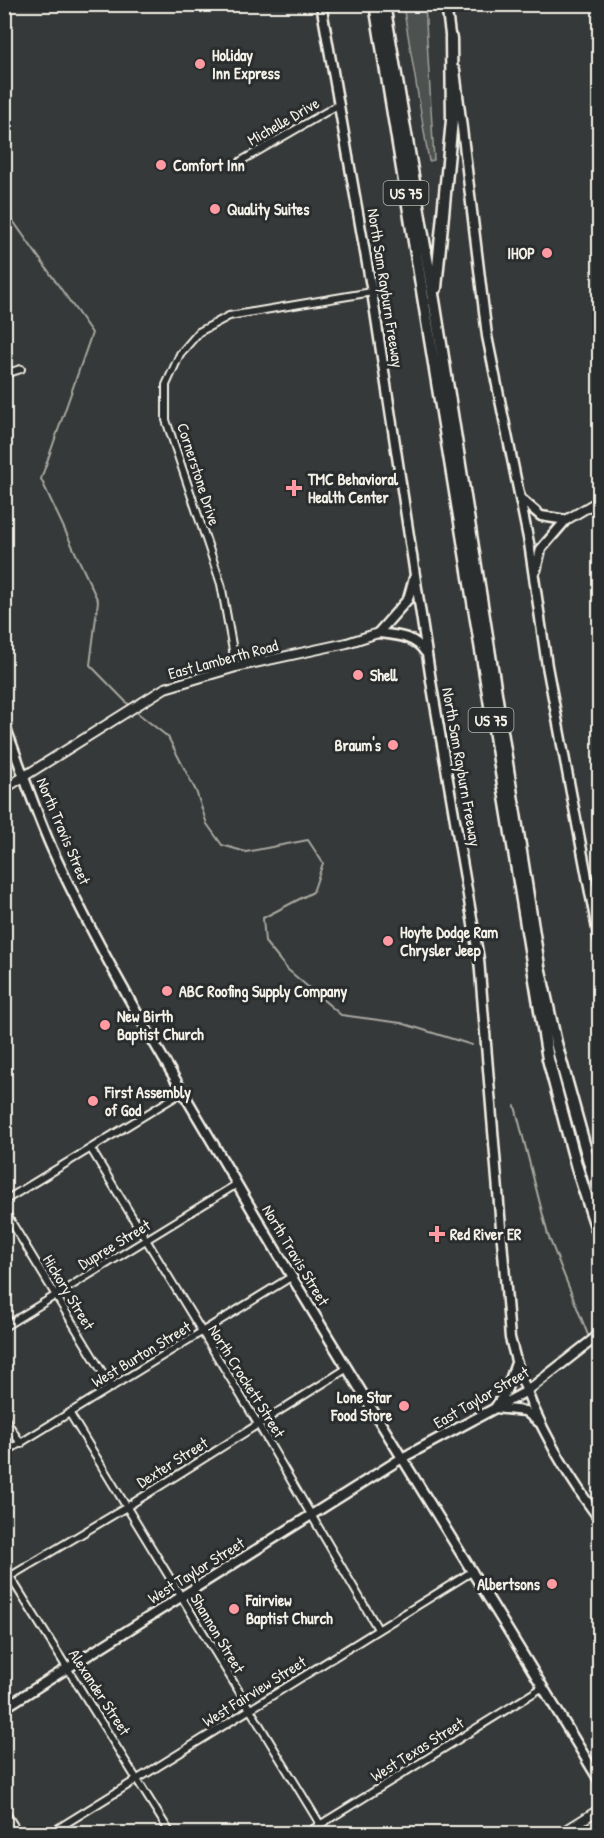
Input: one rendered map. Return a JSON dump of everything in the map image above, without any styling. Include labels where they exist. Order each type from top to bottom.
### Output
[{"type":"highway","name":"US 75","points":[[375,4],[548,1059],[577,1168],[600,1239]]},
{"type":"highway","name":"US 75","points":[[384,4],[435,306],[539,966],[556,1044],[600,1201]]},
{"type":"highway","points":[[435,306],[452,120],[451,38]]},
{"type":"main road","name":"North Sam Rayburn Freeway","points":[[321,4],[372,292],[428,657],[479,959],[510,1338],[516,1363],[542,1425],[600,1520]]},
{"type":"main road","points":[[446,4],[466,143],[487,336],[519,496],[534,578],[546,666],[600,945]]},
{"type":"main road","points":[[519,496],[541,516],[566,520]]},
{"type":"main road","points":[[534,578],[541,549],[566,520]]},
{"type":"main road","points":[[378,633],[408,599],[416,568]]},
{"type":"main road","points":[[378,633],[408,638],[420,644],[428,657]]},
{"type":"main road","name":"North Travis Street","points":[[4,723],[36,811],[66,879],[183,1092],[346,1369],[473,1571],[600,1782]]},
{"type":"main road","name":"East Taylor Street","points":[[402,1458],[527,1391],[600,1334]]},
{"type":"main road","points":[[516,1363],[509,1385],[495,1408],[525,1412],[542,1425]]},
{"type":"main road","name":"West Taylor Street","points":[[4,1708],[402,1458]]},
{"type":"street","name":"Michelle Drive","points":[[241,161],[338,105]]},
{"type":"street","name":"Cornerstone Drive","points":[[236,667],[221,584],[166,420],[166,385],[180,354],[199,332],[229,316],[372,292]]},
{"type":"street","points":[[4,374],[21,369]]},
{"type":"street","points":[[566,520],[600,500]]},
{"type":"street","name":"East Lamberth Road","points":[[4,789],[144,700],[188,680],[346,643],[378,633]]},
{"type":"street","points":[[4,1201],[183,1092]]},
{"type":"street","name":"North Crockett Street","points":[[91,1149],[258,1424],[378,1629]]},
{"type":"street","name":"Dupree Street","points":[[4,1326],[237,1184]]},
{"type":"street","name":"Hickory Street","points":[[4,1210],[112,1388]]},
{"type":"street","name":"West Burton Street","points":[[4,1453],[202,1334],[291,1277]]},
{"type":"street","name":"Dexter Street","points":[[8,1578],[125,1508],[346,1369]]},
{"type":"street","name":"Shannon Street","points":[[70,1414],[125,1508],[326,1833]]},
{"type":"street","points":[[4,1417],[21,1443]]},
{"type":"street","name":"Alexander Street","points":[[4,1567],[8,1578],[138,1777],[171,1833]]},
{"type":"street","name":"West Fairview Street","points":[[50,1833],[473,1571]]},
{"type":"street","name":"West Texas Street","points":[[305,1833],[543,1687]]},
{"type":"street","points":[[560,1833],[600,1809]]},
{"type":"street","points":[[4,1810],[19,1833]]},
{"type":"shaded area","points":[[403,5],[425,5],[434,160],[429,161]]},
{"type":"waterway","points":[[4,208],[92,333],[41,479],[98,601],[90,665],[131,707]]},
{"type":"waterway","points":[[135,711],[168,737],[196,791],[207,824],[222,845],[246,852],[308,840],[323,863],[313,892],[263,918],[265,942],[287,969],[341,1015],[401,1023],[472,1045]]},
{"type":"waterway","points":[[515,1106],[548,1235],[600,1365]]},
{"type":"place","name":"Holiday Inn Express","points":[[200,64]]},
{"type":"place","name":"Comfort Inn","points":[[161,165]]},
{"type":"place","name":"Quality Suites","points":[[215,209]]},
{"type":"place","name":"IHOP","points":[[547,253]]},
{"type":"place","name":"TMC Behavioral Health Center","points":[[294,488]]},
{"type":"place","name":"Shell","points":[[358,675]]},
{"type":"place","name":"Braum's","points":[[393,745]]},
{"type":"place","name":"Hoyte Dodge Ram Chrysler Jeep","points":[[388,941]]},
{"type":"place","name":"ABC Roofing Supply Company","points":[[167,991]]},
{"type":"place","name":"New Birth Baptist Church","points":[[105,1025]]},
{"type":"place","name":"First Assembly of God","points":[[93,1101]]},
{"type":"place","name":"Red River ER","points":[[437,1234]]},
{"type":"place","name":"Lone Star Food Store","points":[[404,1406]]},
{"type":"place","name":"Albertsons","points":[[552,1584]]},
{"type":"place","name":"Fairview Baptist Church","points":[[234,1609]]}]
